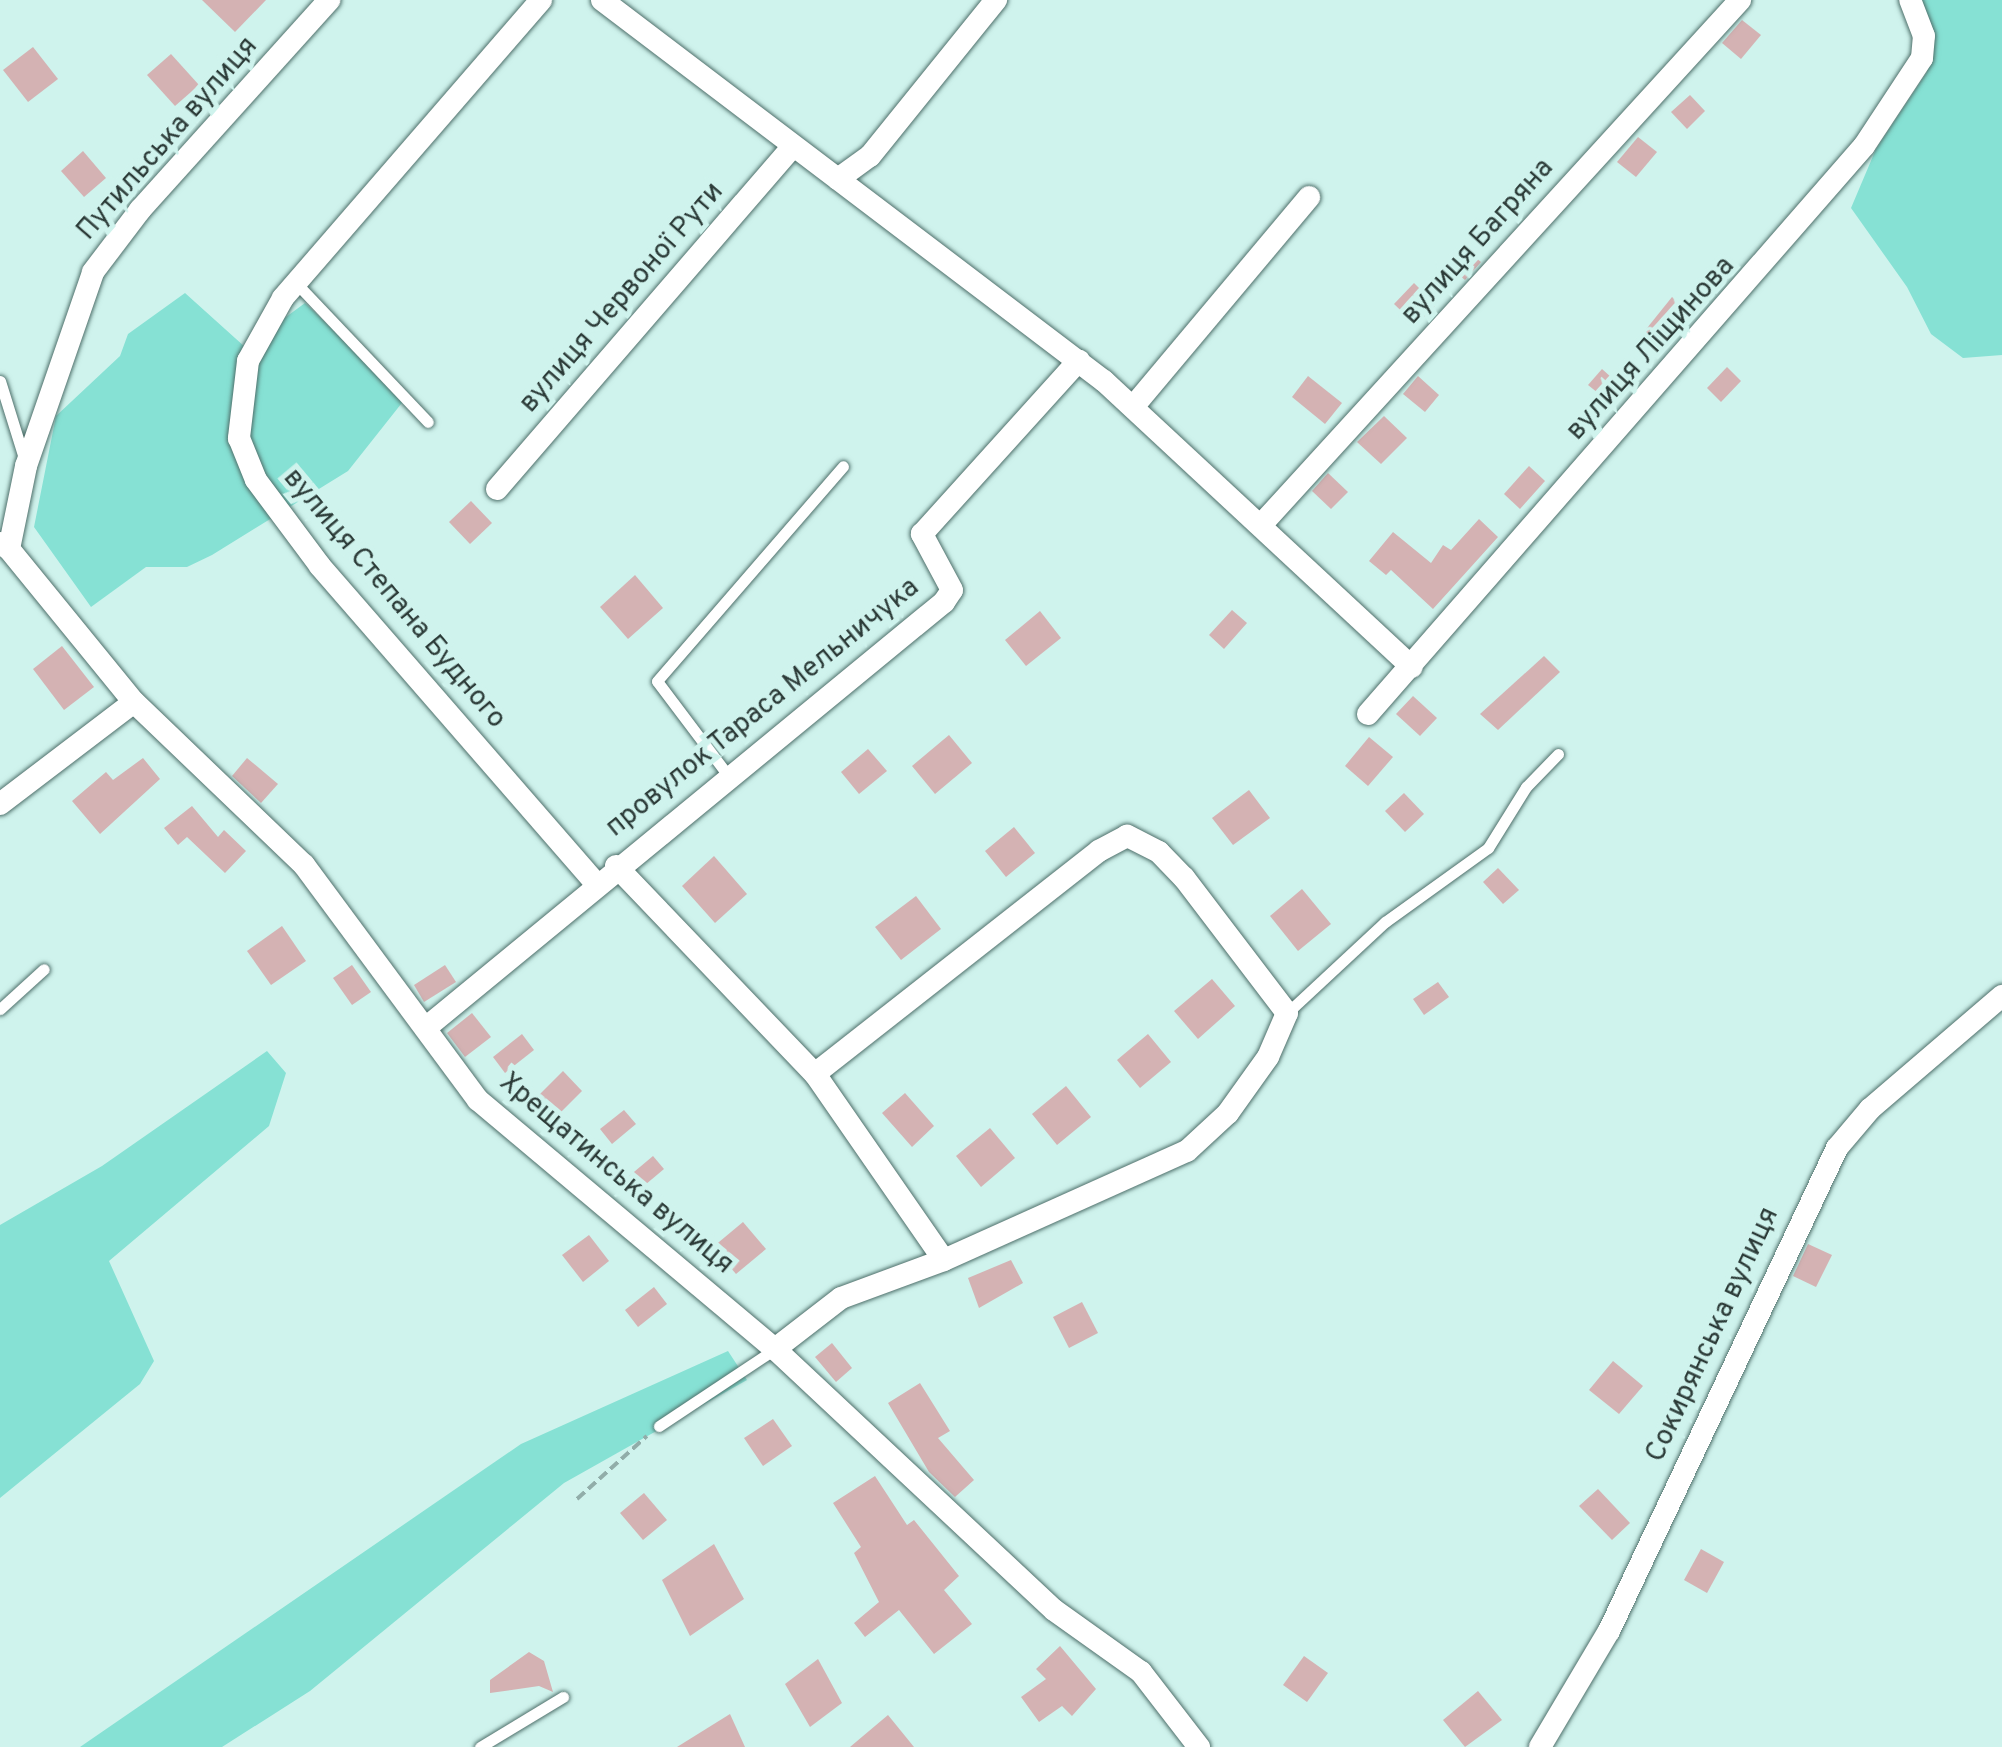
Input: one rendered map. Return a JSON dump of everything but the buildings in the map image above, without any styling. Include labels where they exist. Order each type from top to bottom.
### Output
[{"type":"street","name":"Путильська вулиця","points":[[4,546],[26,466],[93,272],[140,210],[329,0]]},
{"type":"street","name":"вулиця Степана Будного","points":[[541,0],[297,284],[248,361],[239,438],[256,480],[320,566],[596,883]]},
{"type":"street","points":[[602,0],[1079,360],[1412,667]]},
{"type":"street","points":[[838,180],[870,156],[996,0]]},
{"type":"street","name":"вулиця Багряна","points":[[1261,525],[1740,0]]},
{"type":"street","name":"вулиця Ліщинова","points":[[1368,714],[1864,146],[1922,58],[1924,36],[1910,0]]},
{"type":"street","name":"вулиця Червоної Рути","points":[[497,489],[793,146]]},
{"type":"street","points":[[1133,407],[1309,197]]},
{"type":"street","name":"провулок Тараса Мельничука","points":[[428,1026],[616,866],[944,602],[949,582],[926,551],[922,534],[1079,360]]},
{"type":"street","name":"Хрещатинська вулиця","points":[[4,546],[134,702],[304,865],[428,1026],[478,1100],[775,1349],[1054,1610],[1141,1672],[1199,1747]]},
{"type":"street","points":[[0,804],[134,702]]},
{"type":"street","points":[[775,1349],[841,1298],[944,1260],[1186,1151],[1248,1085],[1287,1013],[1184,878],[1160,852],[1127,836],[1099,850],[815,1074]]},
{"type":"street","points":[[616,866],[815,1074],[944,1260]]},
{"type":"street","name":"Сокирянська вулиця","points":[[1540,1747],[1609,1631],[1837,1148],[1870,1109],[2002,996]]},
{"type":"lane","points":[[297,284],[428,422]]},
{"type":"lane","points":[[0,381],[26,466]]},
{"type":"lane","points":[[730,778],[657,682],[842,466]]},
{"type":"lane","points":[[1287,1013],[1384,922],[1488,848],[1526,787],[1558,754]]},
{"type":"lane","points":[[0,1009],[44,969]]},
{"type":"lane","points":[[659,1426],[775,1349]]},
{"type":"lane","points":[[480,1747],[563,1697]]},
{"type":"path","points":[[576,1499],[659,1426]]},
{"type":"green space","points":[[1922,0],[2002,0],[2002,355],[1963,358],[1931,334],[1907,287],[1851,208],[1876,149],[1927,72]]},
{"type":"green space","points":[[185,293],[245,347],[305,303],[405,399],[348,471],[212,555],[187,567],[146,567],[91,607],[34,527],[56,416],[120,356],[128,334]]},
{"type":"green space","points":[[267,1051],[286,1073],[269,1126],[109,1261],[154,1361],[140,1384],[0,1498],[0,1225],[102,1166]]},
{"type":"green space","points":[[728,1351],[747,1380],[564,1483],[310,1691],[222,1747],[80,1747],[521,1444]]}]
